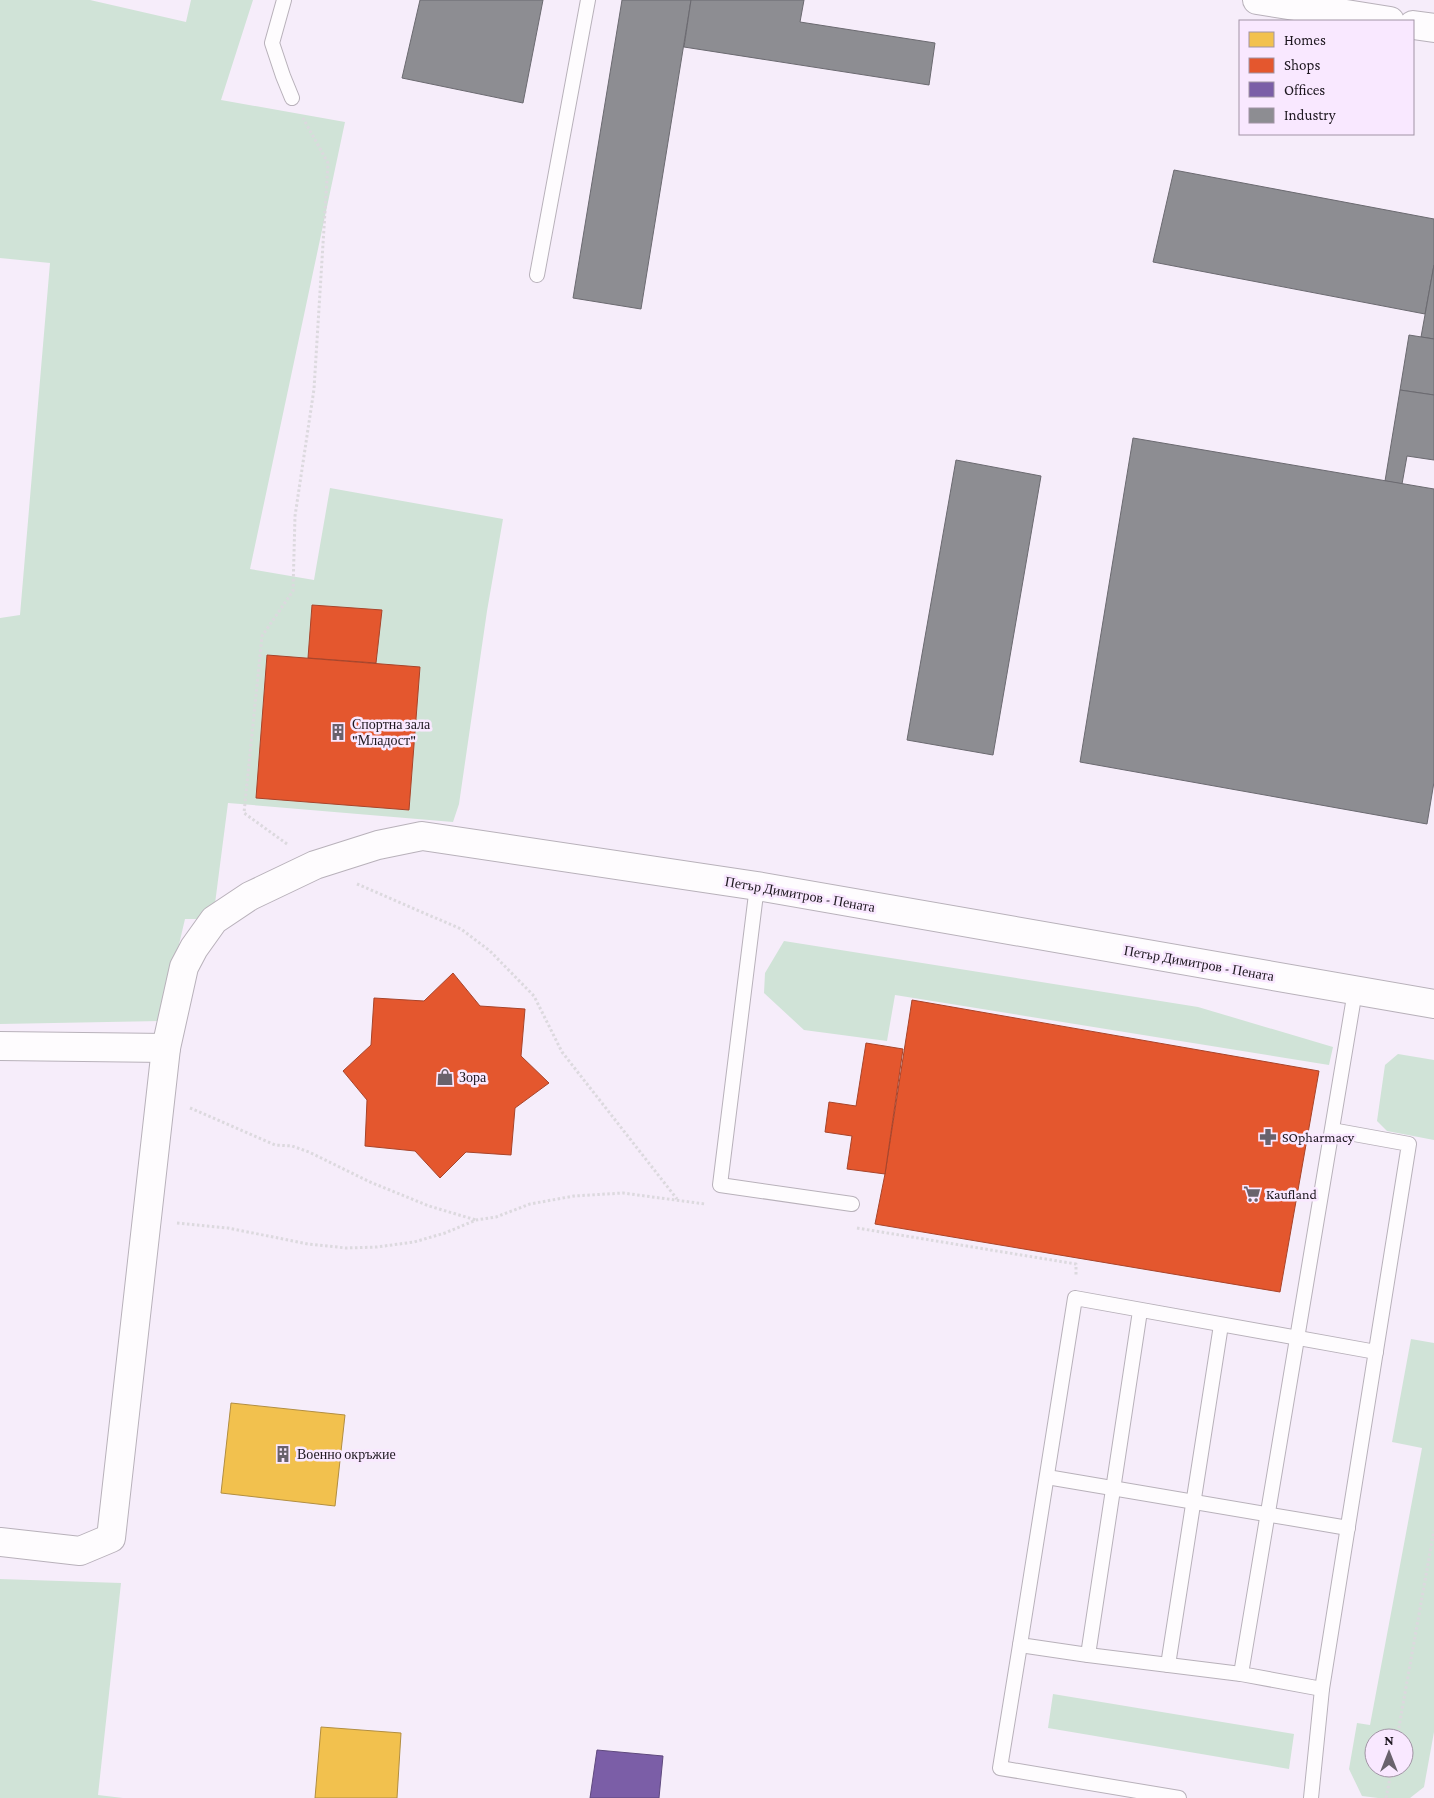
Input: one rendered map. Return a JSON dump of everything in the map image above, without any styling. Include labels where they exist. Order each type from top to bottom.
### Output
[{"type":"street","points":[[1257,0],[1384,20]]},
{"type":"street","points":[[1414,25],[1434,28]]},
{"type":"street","name":"Петър Димитров - Пената","points":[[0,1542],[80,1551],[111,1538],[166,1048],[184,968],[194,948],[214,920],[250,896],[315,865],[378,845],[422,836],[757,886],[1434,1004]]},
{"type":"street","points":[[0,1046],[166,1048]]},
{"type":"lane","points":[[284,0],[272,43],[292,98]]},
{"type":"lane","points":[[537,275],[588,0]]},
{"type":"lane","points":[[757,886],[720,1185],[852,1204]]},
{"type":"lane","points":[[1241,1674],[1355,991]]},
{"type":"lane","points":[[1311,1798],[1322,1689],[1409,1144],[1332,1130]]},
{"type":"lane","points":[[1179,1798],[1000,1768],[1075,1298],[1376,1352]]},
{"type":"lane","points":[[1088,1655],[1140,1311]]},
{"type":"lane","points":[[1168,1665],[1221,1325]]},
{"type":"lane","points":[[1047,1477],[1348,1528]]},
{"type":"lane","points":[[1020,1645],[1241,1674],[1322,1689]]},
{"type":"path","points":[[292,98],[328,163],[314,388],[295,516],[293,590],[262,636],[244,813],[315,865],[461,929],[490,951],[534,996],[562,1052],[677,1199]]},
{"type":"path","points":[[160,1095],[275,1145],[292,1146],[309,1152],[370,1182],[429,1206],[476,1220]]},
{"type":"path","points":[[147,1220],[228,1228],[308,1244],[346,1248],[377,1247],[414,1242],[445,1233],[476,1220],[496,1217],[530,1204],[574,1196],[623,1193],[706,1204]]},
{"type":"path","points":[[852,1227],[1076,1264],[1075,1298]]},
{"type":"path","points":[[1399,1728],[1434,1530]]},
{"type":"path","points":[[1386,1798],[1390,1778]]},
{"type":"green space","points":[[0,0],[90,0],[186,22],[191,0],[253,0],[221,100],[345,122],[250,569],[314,580],[330,488],[503,519],[487,611],[459,804],[453,822],[228,803],[213,919],[185,919],[161,1021],[0,1024],[0,618],[20,615],[50,263],[0,258]]},
{"type":"green space","points":[[784,941],[1198,1007],[1333,1047],[1329,1065],[895,995],[887,1041],[804,1030],[764,993],[765,973]]},
{"type":"green space","points":[[1398,1054],[1434,1060],[1434,1140],[1387,1131],[1377,1121],[1385,1065]]},
{"type":"green space","points":[[1411,1339],[1434,1343],[1434,1732],[1424,1787],[1410,1798],[1362,1796],[1349,1769],[1357,1723],[1370,1725],[1422,1448],[1392,1442]]},
{"type":"green space","points":[[0,1579],[121,1583],[98,1795],[123,1798],[0,1798]]},
{"type":"green space","points":[[1053,1694],[1294,1734],[1289,1769],[1048,1728]]},
{"type":"building: Homes","name":"Военно окръжие","points":[[231,1403],[345,1415],[335,1506],[221,1493]]},
{"type":"building: Homes","points":[[321,1727],[401,1733],[397,1798],[315,1798]]},
{"type":"building: Shops","points":[[312,605],[382,610],[376,663],[308,658]]},
{"type":"building: Shops","name":"Спортна зала \"Младост\"","points":[[267,655],[420,667],[409,810],[256,798]]},
{"type":"building: Shops","name":"Зора","points":[[453,973],[480,1006],[525,1009],[521,1056],[549,1083],[515,1108],[511,1155],[466,1152],[440,1178],[415,1151],[365,1146],[367,1100],[343,1071],[371,1045],[374,998],[424,1001]]},
{"type":"building: Shops","points":[[912,1000],[1319,1071],[1280,1292],[875,1224],[885,1174]]},
{"type":"building: Shops","points":[[866,1043],[903,1049],[885,1174],[847,1169],[852,1136],[825,1132],[829,1102],[856,1106]]},
{"type":"building: Offices","points":[[597,1750],[663,1756],[659,1798],[590,1798]]},
{"type":"building: Industry","points":[[420,0],[543,0],[523,103],[402,78]]},
{"type":"building: Industry","points":[[622,0],[691,0],[641,309],[573,298]]},
{"type":"building: Industry","points":[[691,0],[804,0],[800,22],[935,43],[929,85],[684,47]]},
{"type":"building: Industry","points":[[1174,170],[1434,219],[1434,265],[1425,314],[1153,262]]},
{"type":"building: Industry","points":[[1434,265],[1434,339],[1421,337]]},
{"type":"building: Industry","points":[[1409,335],[1434,339],[1434,395],[1400,390]]},
{"type":"building: Industry","points":[[1400,390],[1434,395],[1434,460],[1407,456],[1402,484],[1385,481]]},
{"type":"building: Industry","points":[[1133,438],[1434,489],[1434,782],[1427,824],[1080,762]]},
{"type":"building: Industry","points":[[956,460],[1041,476],[993,755],[907,740]]},
{"type":"place","name":"Спортна зала \"Младост\"","points":[[338,732]]},
{"type":"place","name":"Зора","points":[[445,1077]]},
{"type":"place","name":"SOpharmacy","points":[[1268,1137]]},
{"type":"place","name":"Kaufland","points":[[1252,1194]]},
{"type":"place","name":"Военно окръжие","points":[[283,1454]]}]
